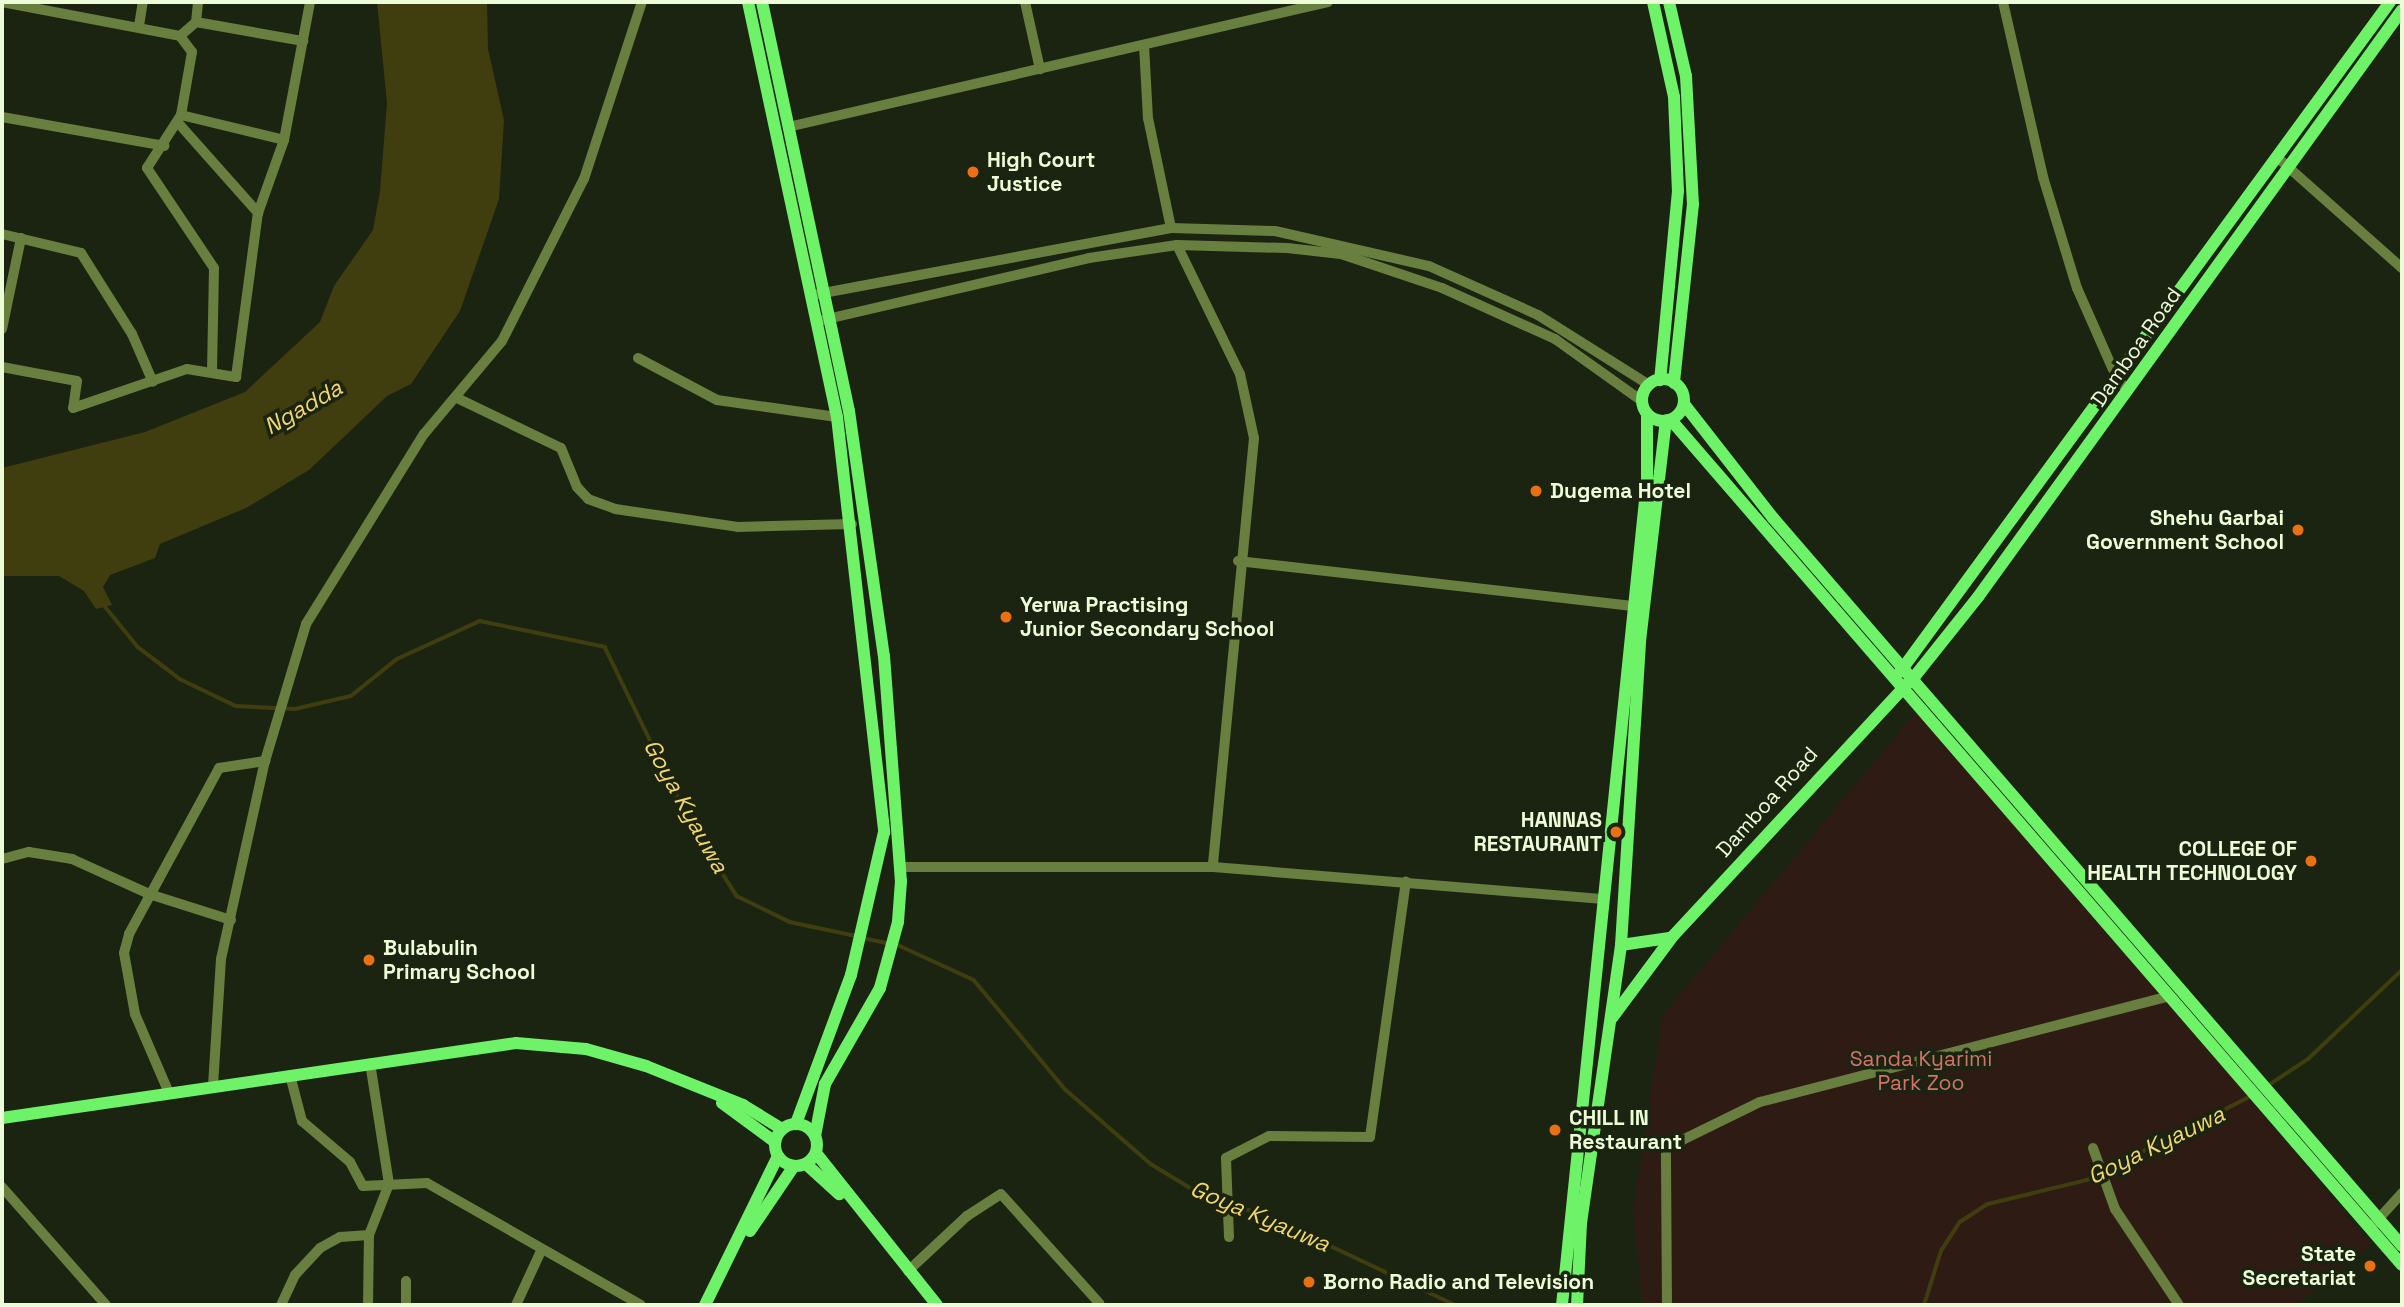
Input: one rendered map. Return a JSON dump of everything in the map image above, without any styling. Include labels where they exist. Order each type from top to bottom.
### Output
[{"type":"main road","points":[[748,2],[823,320],[849,411],[884,656],[900,867],[898,922],[880,988],[825,1084],[815,1136],[816,1153],[858,1211],[937,1305]]},
{"type":"main road","points":[[762,2],[788,127],[817,294]]},
{"type":"main road","points":[[1562,1301],[1647,481],[1644,408],[1654,382],[1678,191],[1674,97],[1653,2]]},
{"type":"main road","points":[[1669,2],[1686,76],[1693,204],[1674,383],[1684,404],[1773,518],[1915,676],[2299,1127],[2402,1265]]},
{"type":"main road","name":"Damboa Road","points":[[1900,683],[1915,676],[2129,390],[2390,2]]},
{"type":"main road","name":"Damboa Road","points":[[1612,1018],[1672,936],[1891,695],[1900,683],[1905,666],[2284,161],[2402,10]]},
{"type":"main road","points":[[796,1124],[851,975],[868,917],[884,832],[852,524],[823,320]]},
{"type":"main road","points":[[1654,382],[1674,383]]},
{"type":"main road","points":[[1577,1302],[1581,1223],[1621,945],[1640,641],[1668,421],[1684,404]]},
{"type":"main road","points":[[1644,408],[1668,421],[2052,854],[2166,997],[2288,1137],[2373,1225],[2402,1246]]},
{"type":"main road","points":[[1664,462],[1672,453],[1694,453]]},
{"type":"main road","points":[[1621,945],[1656,944],[1672,936]]},
{"type":"main road","points":[[2,1118],[480,1046],[550,1044],[646,1066],[782,1129]]},
{"type":"main road","points":[[705,1092],[775,1142]]},
{"type":"main road","points":[[796,1124],[815,1136]]},
{"type":"main road","points":[[705,1305],[778,1156],[775,1142],[782,1129],[796,1124]]},
{"type":"main road","points":[[734,1250],[800,1165],[816,1153]]},
{"type":"main road","points":[[778,1156],[800,1165],[858,1211]]},
{"type":"street","points":[[2,2],[139,26],[180,36],[192,52],[181,120],[147,168],[217,280],[212,370]]},
{"type":"street","points":[[139,26],[143,2]]},
{"type":"street","points":[[180,36],[196,22],[198,2]]},
{"type":"street","points":[[2,367],[76,381],[73,408],[187,369],[212,370],[236,377],[241,369],[258,213],[284,140],[310,2]]},
{"type":"street","points":[[213,1086],[221,959],[265,761],[285,683],[306,624],[424,434],[459,399],[502,341],[563,227],[642,2]]},
{"type":"street","points":[[1025,2],[1040,69]]},
{"type":"street","points":[[788,127],[1328,2]]},
{"type":"street","points":[[2003,2],[2043,177],[2077,288],[2118,381],[2129,390]]},
{"type":"street","points":[[196,22],[303,41]]},
{"type":"street","points":[[1144,45],[1148,118],[1171,228]]},
{"type":"street","points":[[2,117],[164,146]]},
{"type":"street","points":[[181,120],[284,140]]},
{"type":"street","points":[[181,120],[258,213]]},
{"type":"street","points":[[2284,161],[2400,263]]},
{"type":"street","points":[[817,294],[1171,228],[1329,239],[1429,266],[1538,315],[1654,382]]},
{"type":"street","points":[[2,234],[81,253],[132,334],[153,382]]},
{"type":"street","points":[[2,329],[20,237]]},
{"type":"street","points":[[823,320],[1089,258],[1177,245],[1341,254],[1387,269],[1555,339],[1644,408]]},
{"type":"street","points":[[1177,245],[1246,393],[1253,452],[1238,561],[1213,867]]},
{"type":"street","points":[[638,358],[717,400],[836,416]]},
{"type":"street","points":[[459,399],[561,448],[577,486],[588,499],[615,509],[738,527],[852,524]]},
{"type":"street","points":[[1238,561],[1632,606]]},
{"type":"street","points":[[169,1093],[135,1014],[124,953],[149,894],[219,768],[265,761]]},
{"type":"street","points":[[2,859],[29,852],[61,857],[149,894],[231,920]]},
{"type":"street","points":[[900,867],[1213,867],[1604,899]]},
{"type":"street","points":[[1229,1237],[1224,1224],[1222,1180],[1226,1158],[1269,1136],[1370,1137],[1406,881]]},
{"type":"street","points":[[1667,1305],[1666,1148],[1760,1102],[2166,997]]},
{"type":"street","points":[[368,1305],[369,1235],[389,1184],[370,1063]]},
{"type":"street","points":[[290,1075],[302,1121],[350,1162],[363,1186],[389,1184],[437,1187],[541,1251],[641,1305]]},
{"type":"street","points":[[2094,1152],[2109,1196],[2179,1305]]},
{"type":"street","points":[[2,1187],[106,1305]]},
{"type":"street","points":[[2373,1225],[2402,1193]]},
{"type":"street","points":[[908,1271],[967,1216],[1001,1194],[1099,1303]]},
{"type":"street","points":[[281,1305],[295,1275],[320,1248],[340,1237],[369,1235]]},
{"type":"street","points":[[516,1305],[541,1251]]},
{"type":"street","points":[[406,1280],[406,1305]]},
{"type":"green space","name":"Sanda Kyarimi Park Zoo","points":[[1921,706],[2371,1244],[2296,1305],[1642,1305],[1633,1211],[1662,1016]]},
{"type":"water","name":"Ngadda","points":[[377,2],[487,2],[488,49],[504,120],[499,199],[460,311],[411,384],[387,396],[309,470],[246,508],[160,544],[155,558],[110,575],[103,587],[112,605],[96,609],[84,591],[59,576],[2,576],[2,468],[145,432],[245,392],[320,322],[334,286],[373,230],[380,191],[387,103]]},
{"type":"waterway","name":"Goya Kyauwa","points":[[104,605],[138,647],[180,679],[236,706],[295,709],[351,696],[397,659],[480,621],[605,647],[690,822],[737,896],[790,922],[856,936]]},
{"type":"waterway","name":"Goya Kyauwa","points":[[863,938],[900,946],[974,980],[1065,1089],[1151,1164],[1205,1197],[1265,1215],[1455,1305]]},
{"type":"waterway","name":"Goya Kyauwa","points":[[2269,1085],[2308,1059],[2402,970]]},
{"type":"waterway","name":"Goya Kyauwa","points":[[1924,1305],[1941,1251],[1960,1222],[1988,1204],[2087,1180],[2251,1096]]},
{"type":"place","name":"High Court Justice","points":[[973,172]]},
{"type":"place","name":"Dugema Hotel","points":[[1536,491]]},
{"type":"place","name":"Shehu Garbai Government School","points":[[2298,530]]},
{"type":"place","name":"Yerwa Practising Junior Secondary School","points":[[1006,617]]},
{"type":"place","name":"HANNAS RESTAURANT","points":[[1616,832]]},
{"type":"place","name":"COLLEGE OF HEALTH TECHNOLOGY","points":[[2311,861]]},
{"type":"place","name":"Bulabulin Primary School","points":[[369,960]]},
{"type":"place","name":"CHILL IN Restaurant","points":[[1555,1130]]},
{"type":"place","name":"State Secretariat","points":[[2370,1266]]},
{"type":"place","name":"Borno Radio and Television","points":[[1309,1282]]}]
